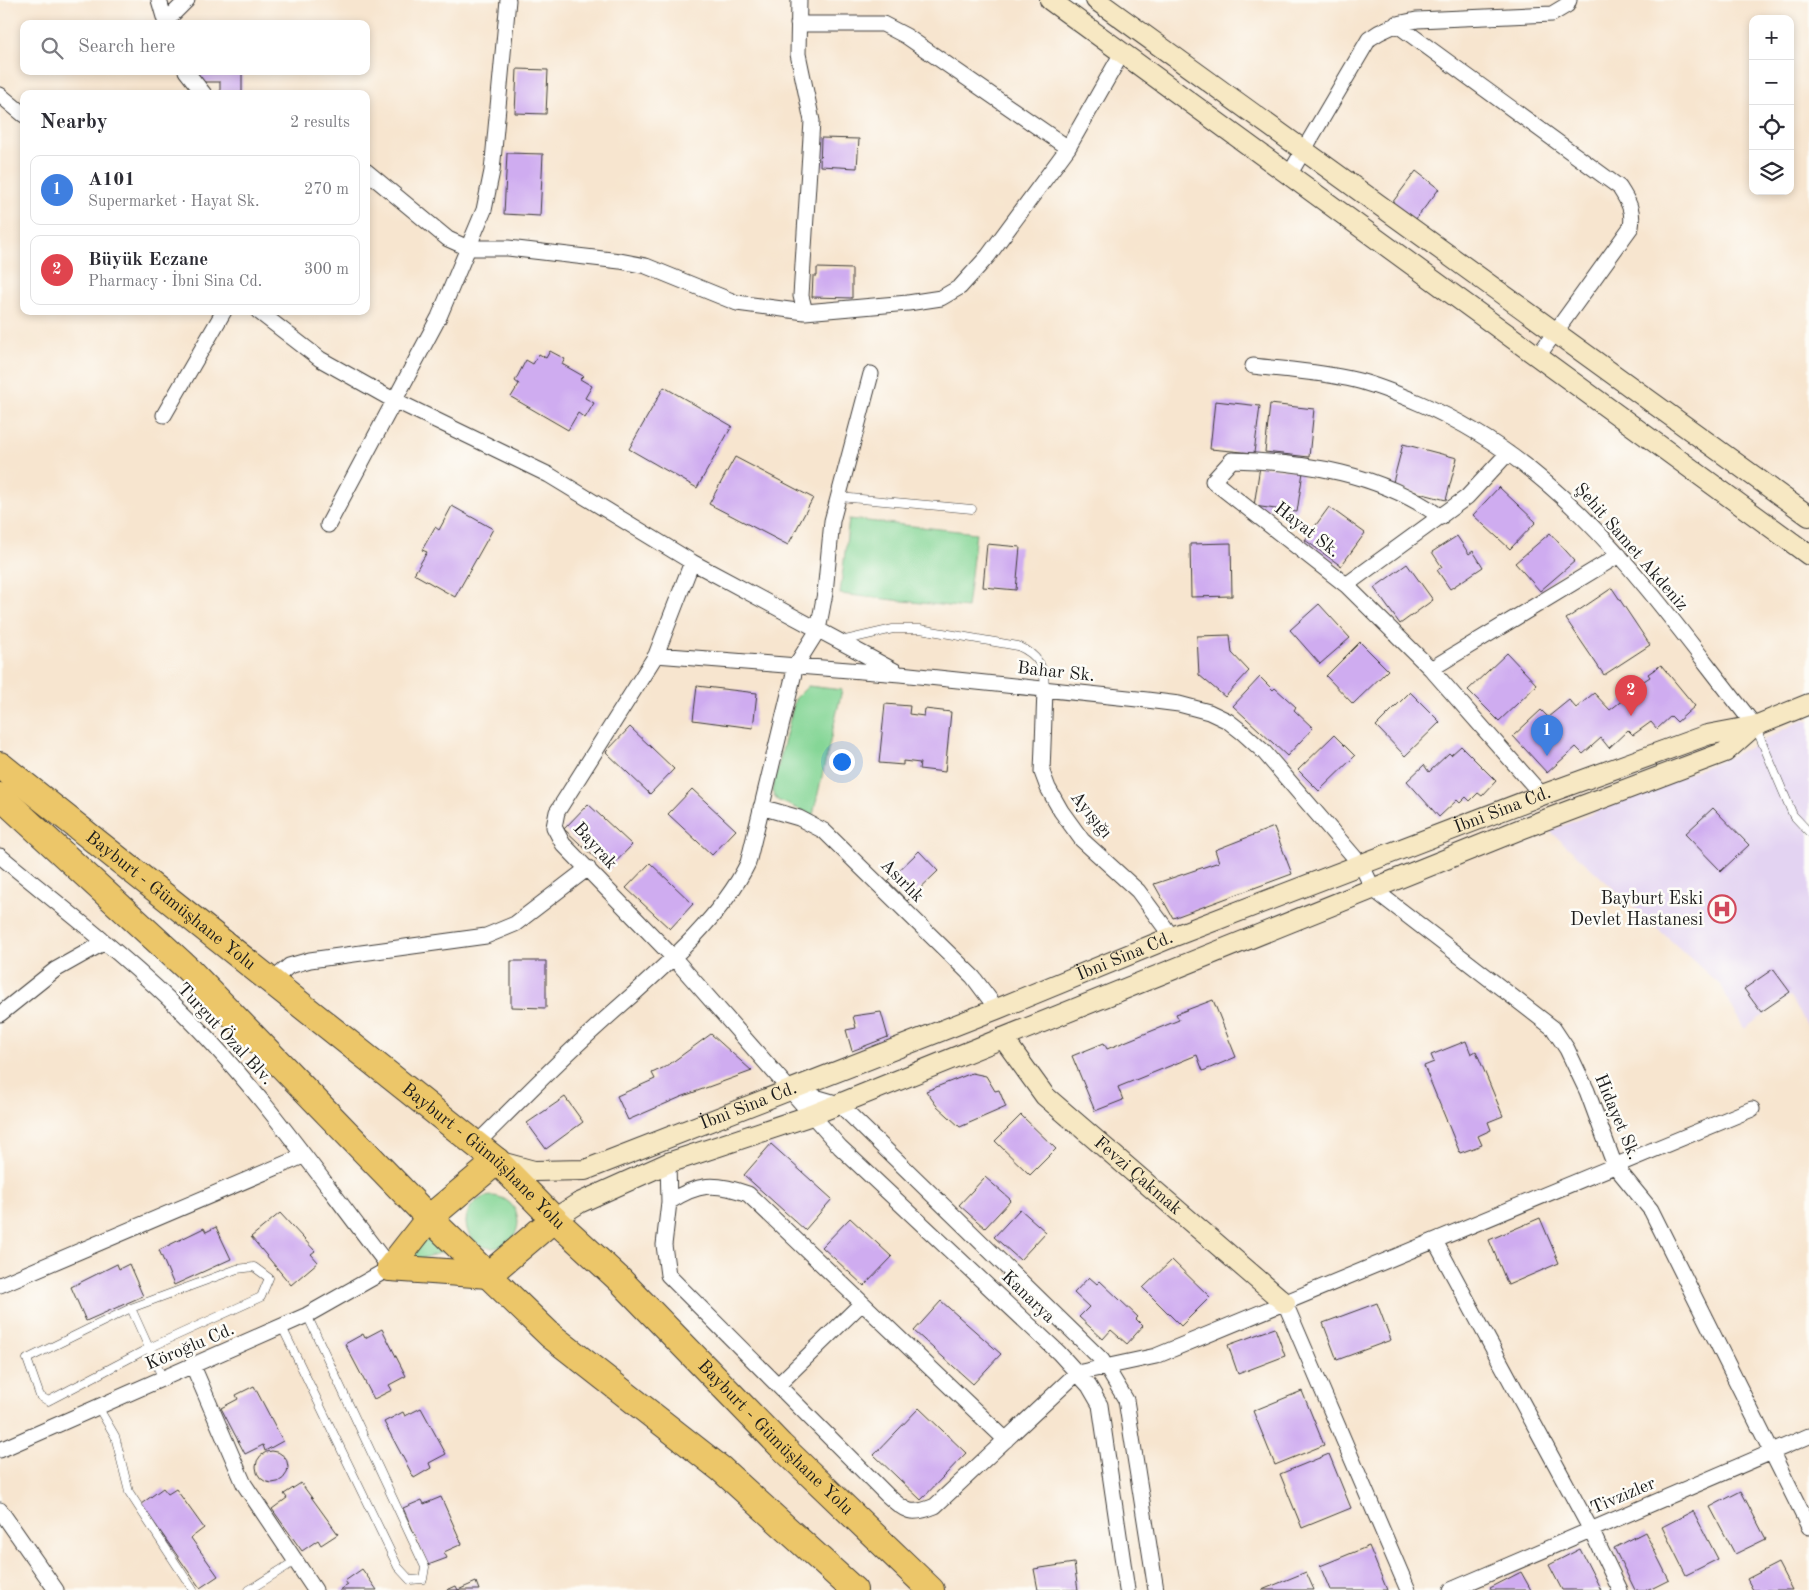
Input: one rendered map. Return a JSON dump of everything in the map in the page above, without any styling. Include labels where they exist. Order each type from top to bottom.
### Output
[{"type":"highway","name":"Bayburt - Gümüşhane Yolu","points":[[0,766],[497,1161],[554,1219],[621,1281],[780,1445],[931,1590]]},
{"type":"highway","name":"Bayburt - Gümüşhane Yolu","points":[[0,796],[188,969],[429,1218],[550,1335],[721,1469],[854,1590]]},
{"type":"highway","points":[[390,1268],[429,1218],[497,1161]]},
{"type":"highway","points":[[390,1268],[488,1275],[554,1219]]},
{"type":"main road","points":[[1050,0],[1809,555]]},
{"type":"main road","points":[[1096,0],[1809,516]]},
{"type":"main road","name":"İbni Sina Cd.","points":[[497,1161],[534,1170],[584,1170],[998,1009],[1172,937],[1362,866],[1542,795],[1707,735],[1755,726],[1809,704]]},
{"type":"main road","name":"İbni Sina Cd.","points":[[554,1219],[579,1203],[668,1163],[812,1115],[1530,826],[1725,752],[1755,726]]},
{"type":"main road","name":"Fevzi Çakmak","points":[[1003,1038],[1045,1096],[1286,1302]]},
{"type":"street","points":[[159,0],[165,20]]},
{"type":"street","points":[[169,20],[187,0]]},
{"type":"street","points":[[328,525],[439,316],[484,210],[492,171],[508,0]]},
{"type":"street","points":[[799,0],[798,54],[812,121],[801,296],[805,312]]},
{"type":"street","points":[[1289,175],[1369,39],[1396,24],[1417,20],[1552,14],[1567,5],[1569,0]]},
{"type":"street","points":[[798,24],[882,24],[906,36],[1068,148]]},
{"type":"street","points":[[1396,24],[1619,187],[1629,202],[1633,215],[1630,227],[1538,356]]},
{"type":"street","points":[[370,174],[448,239],[468,248],[508,248],[620,261],[646,266],[737,303],[805,312],[908,303],[941,298],[960,287],[988,256],[1068,148],[1122,53]]},
{"type":"street","points":[[189,75],[201,90]]},
{"type":"street","points":[[0,95],[20,112]]},
{"type":"street","points":[[164,415],[222,315]]},
{"type":"street","points":[[263,315],[320,359],[395,400],[549,475],[692,562],[900,674]]},
{"type":"street","name":"Şehit Samet Akdeniz","points":[[1253,366],[1355,380],[1400,395],[1441,412],[1508,453],[1560,492],[1619,555],[1755,726]]},
{"type":"street","points":[[476,1144],[564,1056],[673,956],[726,900],[740,879],[748,863],[796,666],[818,630],[825,593],[832,521],[871,374]]},
{"type":"street","points":[[1346,585],[1467,497],[1508,453]]},
{"type":"street","name":"Hayat Sk.","points":[[1441,517],[1422,503],[1363,477],[1322,468],[1270,461],[1232,460],[1213,481],[1346,585],[1431,669],[1542,795]]},
{"type":"street","points":[[1431,669],[1619,555]]},
{"type":"street","name":"Bayrak","points":[[692,562],[656,655],[557,812],[554,827],[563,844],[673,956],[791,1090]]},
{"type":"street","name":"Bahar Sk.","points":[[656,655],[900,674],[1179,704],[1209,712],[1228,721],[1264,752],[1362,866],[1373,889]]},
{"type":"street","name":"Ayışığı","points":[[1045,690],[1042,772],[1048,788],[1060,811],[1082,840],[1138,891],[1172,937]]},
{"type":"street","name":"Asırlık","points":[[761,807],[799,818],[824,831],[973,977],[998,1009]]},
{"type":"street","name":"Turgut Özal Blv.","points":[[0,856],[190,1019],[231,1064],[390,1268]]},
{"type":"street","points":[[272,981],[289,966],[310,960],[486,936],[515,924],[588,868]]},
{"type":"street","name":"Hidayet Sk.","points":[[1373,889],[1554,1028],[1567,1049],[1587,1091],[1615,1166],[1652,1210],[1770,1453],[1809,1527]]},
{"type":"street","points":[[0,1014],[55,970],[103,943]]},
{"type":"street","points":[[791,1090],[839,1104],[1070,1326],[1106,1365],[1126,1400],[1156,1590]]},
{"type":"street","name":"Kanarya","points":[[791,1090],[840,1147],[999,1296],[1089,1386],[1100,1405],[1127,1590]]},
{"type":"street","points":[[668,1163],[669,1202],[664,1245],[668,1275],[905,1510],[919,1513],[935,1506],[1077,1373],[1106,1365],[1156,1356],[1752,1109]]},
{"type":"street","points":[[0,1285],[303,1156]]},
{"type":"street","points":[[669,1202],[689,1189],[706,1186],[730,1187],[748,1194],[1006,1440]]},
{"type":"street","points":[[1435,1241],[1591,1530],[1620,1590]]},
{"type":"street","name":"Köroğlu Cd.","points":[[0,1450],[282,1327],[390,1268]]},
{"type":"street","points":[[1286,1302],[1408,1590]]},
{"type":"street","points":[[778,1385],[862,1303]]},
{"type":"street","points":[[193,1366],[244,1484],[315,1590]]},
{"type":"street","name":"Tivzizler","points":[[1451,1590],[1809,1436]]},
{"type":"street","points":[[0,1510],[56,1590]]},
{"type":"lane","points":[[839,496],[972,509]]},
{"type":"lane","points":[[839,642],[894,629],[920,628],[1018,646],[1029,650],[1042,664],[1045,676],[1045,690]]},
{"type":"lane","points":[[1755,726],[1793,815],[1809,832]]},
{"type":"lane","points":[[254,1267],[269,1278],[261,1297],[149,1348],[48,1401],[40,1396],[27,1359],[131,1308],[238,1269],[254,1267]]},
{"type":"lane","points":[[131,1308],[163,1379]]},
{"type":"lane","points":[[282,1327],[398,1567],[410,1580],[423,1579],[425,1568],[307,1315]]},
{"type":"lane","points":[[98,1407],[115,1436],[128,1492],[193,1590]]},
{"type":"lane","points":[[249,1590],[295,1561]]},
{"type":"shaded area","name":"Bayburt Eski Devlet Hastanesi","points":[[1804,719],[1809,721],[1809,1029],[1790,996],[1744,1029],[1721,986],[1550,831],[1734,755]]},
{"type":"green space","points":[[849,519],[976,533],[967,608],[840,594]]},
{"type":"green space","points":[[808,686],[842,690],[813,815],[777,800],[772,791],[795,699]]},
{"type":"green space","points":[[492,1196],[506,1200],[514,1208],[518,1222],[514,1236],[506,1244],[492,1248],[478,1244],[470,1236],[466,1222],[470,1208],[478,1200]]},
{"type":"green space","points":[[431,1237],[443,1252],[404,1264],[401,1255]]},
{"type":"building","points":[[517,69],[548,70],[546,114],[515,113]]},
{"type":"building","points":[[198,75],[242,75],[242,90],[220,90],[220,82],[198,82]]},
{"type":"building","points":[[821,138],[859,139],[857,168],[820,166]]},
{"type":"building","points":[[507,153],[543,154],[540,216],[504,214]]},
{"type":"building","points":[[1416,171],[1439,189],[1415,220],[1392,203]]},
{"type":"building","points":[[817,268],[852,269],[852,298],[812,297],[813,276],[817,276]]},
{"type":"building","points":[[550,351],[565,359],[562,364],[583,376],[580,379],[592,386],[585,398],[594,403],[585,418],[578,413],[568,430],[511,397],[519,384],[515,381],[526,360],[533,364],[539,354],[546,358]]},
{"type":"building","points":[[664,387],[732,426],[697,488],[629,449]]},
{"type":"building","points":[[1215,401],[1260,406],[1254,453],[1210,449]]},
{"type":"building","points":[[1270,404],[1314,409],[1309,457],[1265,452]]},
{"type":"building","points":[[1403,444],[1457,458],[1446,500],[1392,486]]},
{"type":"building","points":[[735,457],[813,498],[788,545],[709,504]]},
{"type":"building","points":[[1260,466],[1303,472],[1297,512],[1254,506]]},
{"type":"building","points":[[1499,487],[1536,522],[1510,549],[1473,515]]},
{"type":"building","points":[[452,506],[493,529],[455,597],[414,574],[427,552],[422,550],[435,527],[439,530]]},
{"type":"building","points":[[1329,507],[1365,533],[1341,566],[1305,540]]},
{"type":"building","points":[[1550,533],[1575,561],[1540,591],[1515,563]]},
{"type":"building","points":[[1457,536],[1469,554],[1473,551],[1483,567],[1450,589],[1437,570],[1442,567],[1432,552]]},
{"type":"building","points":[[1231,543],[1232,596],[1191,597],[1190,544]]},
{"type":"building","points":[[987,544],[1020,547],[1016,590],[983,587]]},
{"type":"building","points":[[1407,564],[1433,600],[1400,624],[1374,588]]},
{"type":"building","points":[[1612,588],[1650,645],[1604,675],[1566,619]]},
{"type":"building","points":[[1319,604],[1350,638],[1320,664],[1290,630]]},
{"type":"building","points":[[1230,635],[1232,653],[1249,671],[1225,697],[1199,675],[1197,636]]},
{"type":"building","points":[[1360,642],[1388,670],[1353,704],[1326,676]]},
{"type":"building","points":[[1507,653],[1537,685],[1499,721],[1468,690]]},
{"type":"building","points":[[1661,665],[1695,706],[1677,722],[1671,716],[1657,729],[1651,722],[1633,735],[1628,730],[1609,748],[1601,738],[1583,754],[1576,747],[1547,773],[1513,736],[1541,710],[1548,717],[1569,700],[1576,708],[1594,693],[1610,710],[1628,696],[1625,693],[1650,677],[1648,674]]},
{"type":"building","points":[[1260,677],[1273,690],[1275,688],[1296,707],[1294,710],[1313,728],[1287,756],[1233,706]]},
{"type":"building","points":[[697,686],[757,693],[753,728],[693,720]]},
{"type":"building","points":[[1410,692],[1440,722],[1405,756],[1376,726]]},
{"type":"building","points":[[885,704],[910,706],[909,714],[924,716],[925,709],[951,712],[945,772],[919,769],[920,763],[903,761],[903,765],[879,763]]},
{"type":"building","points":[[630,727],[674,769],[650,794],[606,752]]},
{"type":"building","points":[[1334,735],[1355,756],[1319,791],[1298,770]]},
{"type":"building","points":[[1461,746],[1496,781],[1482,796],[1478,793],[1470,801],[1466,797],[1460,803],[1457,800],[1439,817],[1407,781],[1424,765],[1429,772],[1449,753],[1451,755]]},
{"type":"building","points":[[692,789],[736,830],[712,855],[668,814]]},
{"type":"building","points":[[588,804],[632,845],[608,870],[564,829]]},
{"type":"building","points":[[1713,808],[1749,845],[1721,871],[1685,834]]},
{"type":"building","points":[[1274,827],[1292,874],[1173,918],[1154,884],[1219,862],[1215,850]]},
{"type":"building","points":[[919,851],[938,871],[907,901],[888,881]]},
{"type":"building","points":[[650,863],[693,904],[670,929],[626,888]]},
{"type":"building","points":[[511,961],[546,961],[546,1008],[511,1007]]},
{"type":"building","points":[[1773,969],[1790,992],[1761,1012],[1744,989]]},
{"type":"building","points":[[1213,1000],[1236,1057],[1203,1071],[1197,1055],[1118,1087],[1123,1100],[1095,1111],[1072,1056],[1104,1043],[1107,1049],[1179,1020],[1176,1014]]},
{"type":"building","points":[[881,1012],[888,1037],[852,1051],[846,1030],[856,1028],[853,1016]]},
{"type":"building","points":[[711,1034],[752,1071],[681,1097],[628,1120],[617,1096],[655,1079],[652,1073],[667,1066]]},
{"type":"building","points":[[1466,1041],[1471,1054],[1476,1051],[1503,1116],[1488,1122],[1491,1130],[1478,1136],[1482,1145],[1460,1153],[1424,1066],[1434,1062],[1431,1055]]},
{"type":"building","points":[[972,1073],[986,1076],[995,1091],[999,1090],[1006,1107],[960,1127],[936,1105],[926,1091]]},
{"type":"building","points":[[565,1097],[583,1122],[546,1149],[527,1123]]},
{"type":"building","points":[[1021,1115],[1056,1149],[1030,1175],[995,1141]]},
{"type":"building","points":[[771,1144],[832,1199],[805,1230],[744,1175]]},
{"type":"building","points":[[985,1177],[1011,1200],[985,1228],[959,1205]]},
{"type":"building","points":[[1020,1209],[1046,1232],[1020,1260],[994,1237]]},
{"type":"building","points":[[280,1213],[315,1251],[311,1254],[318,1262],[291,1285],[251,1237]]},
{"type":"building","points":[[850,1218],[892,1257],[864,1286],[822,1247]]},
{"type":"building","points":[[1540,1218],[1559,1263],[1508,1285],[1489,1240]]},
{"type":"building","points":[[216,1227],[231,1259],[174,1285],[159,1250],[204,1228],[206,1232]]},
{"type":"building","points":[[1172,1260],[1210,1297],[1181,1326],[1143,1288]]},
{"type":"building","points":[[117,1264],[119,1269],[129,1264],[143,1296],[86,1321],[71,1287]]},
{"type":"building","points":[[1089,1277],[1097,1284],[1100,1281],[1138,1317],[1136,1319],[1143,1326],[1127,1344],[1111,1330],[1103,1339],[1079,1317],[1089,1307],[1074,1293]]},
{"type":"building","points":[[941,1301],[1001,1354],[973,1384],[914,1331]]},
{"type":"building","points":[[1377,1303],[1391,1340],[1337,1360],[1323,1323]]},
{"type":"building","points":[[1275,1328],[1285,1356],[1238,1374],[1228,1345]]},
{"type":"building","points":[[382,1329],[406,1376],[389,1385],[392,1390],[374,1399],[345,1344],[363,1334],[365,1338]]},
{"type":"building","points":[[254,1386],[283,1441],[265,1451],[263,1445],[245,1454],[221,1408],[238,1399],[236,1395]]},
{"type":"building","points":[[1302,1391],[1324,1445],[1275,1465],[1253,1411]]},
{"type":"building","points":[[421,1408],[446,1454],[429,1463],[431,1468],[414,1478],[384,1422],[403,1412],[405,1416]]},
{"type":"building","points":[[919,1408],[966,1453],[921,1500],[874,1455]]},
{"type":"building","points":[[272,1451],[278,1452],[283,1456],[287,1461],[287,1473],[283,1478],[278,1482],[272,1483],[266,1482],[261,1478],[257,1473],[256,1467],[257,1461],[261,1456],[266,1452]]},
{"type":"building","points":[[1329,1454],[1351,1508],[1302,1528],[1280,1474]]},
{"type":"building","points":[[301,1483],[338,1534],[321,1545],[318,1540],[302,1551],[272,1509],[287,1498],[284,1494]]},
{"type":"building","points":[[163,1488],[168,1494],[176,1489],[204,1528],[191,1538],[218,1576],[200,1588],[141,1504]]},
{"type":"building","points":[[1741,1491],[1766,1539],[1735,1554],[1710,1507]]},
{"type":"building","points":[[441,1497],[462,1544],[444,1552],[447,1558],[428,1565],[403,1508],[422,1500],[424,1504]]},
{"type":"building","points":[[1693,1511],[1718,1559],[1686,1575],[1662,1527]]},
{"type":"building","points":[[1645,1532],[1669,1580],[1649,1590],[1635,1590],[1614,1548]]},
{"type":"building","points":[[1369,1546],[1387,1590],[1330,1590],[1320,1566]]},
{"type":"building","points":[[1580,1549],[1601,1590],[1562,1590],[1549,1565]]},
{"type":"building","points":[[1074,1563],[1078,1590],[1038,1590],[1034,1569]]},
{"type":"building","points":[[1778,1563],[1792,1590],[1753,1590],[1747,1579]]},
{"type":"building","points":[[362,1569],[377,1590],[340,1590],[348,1585],[345,1581]]},
{"type":"building","points":[[1306,1572],[1314,1590],[1262,1590]]},
{"type":"building","points":[[1521,1572],[1531,1590],[1491,1590],[1490,1588]]},
{"type":"building","points":[[476,1582],[479,1590],[458,1590]]},
{"type":"building","points":[[456,1586],[458,1590],[447,1590]]},
{"type":"place","name":"Büyük Eczane","points":[[1631,716]]},
{"type":"place","name":"A101","points":[[1547,756]]},
{"type":"place","name":"Bayburt Eski Devlet Hastanesi","points":[[1722,909]]}]
